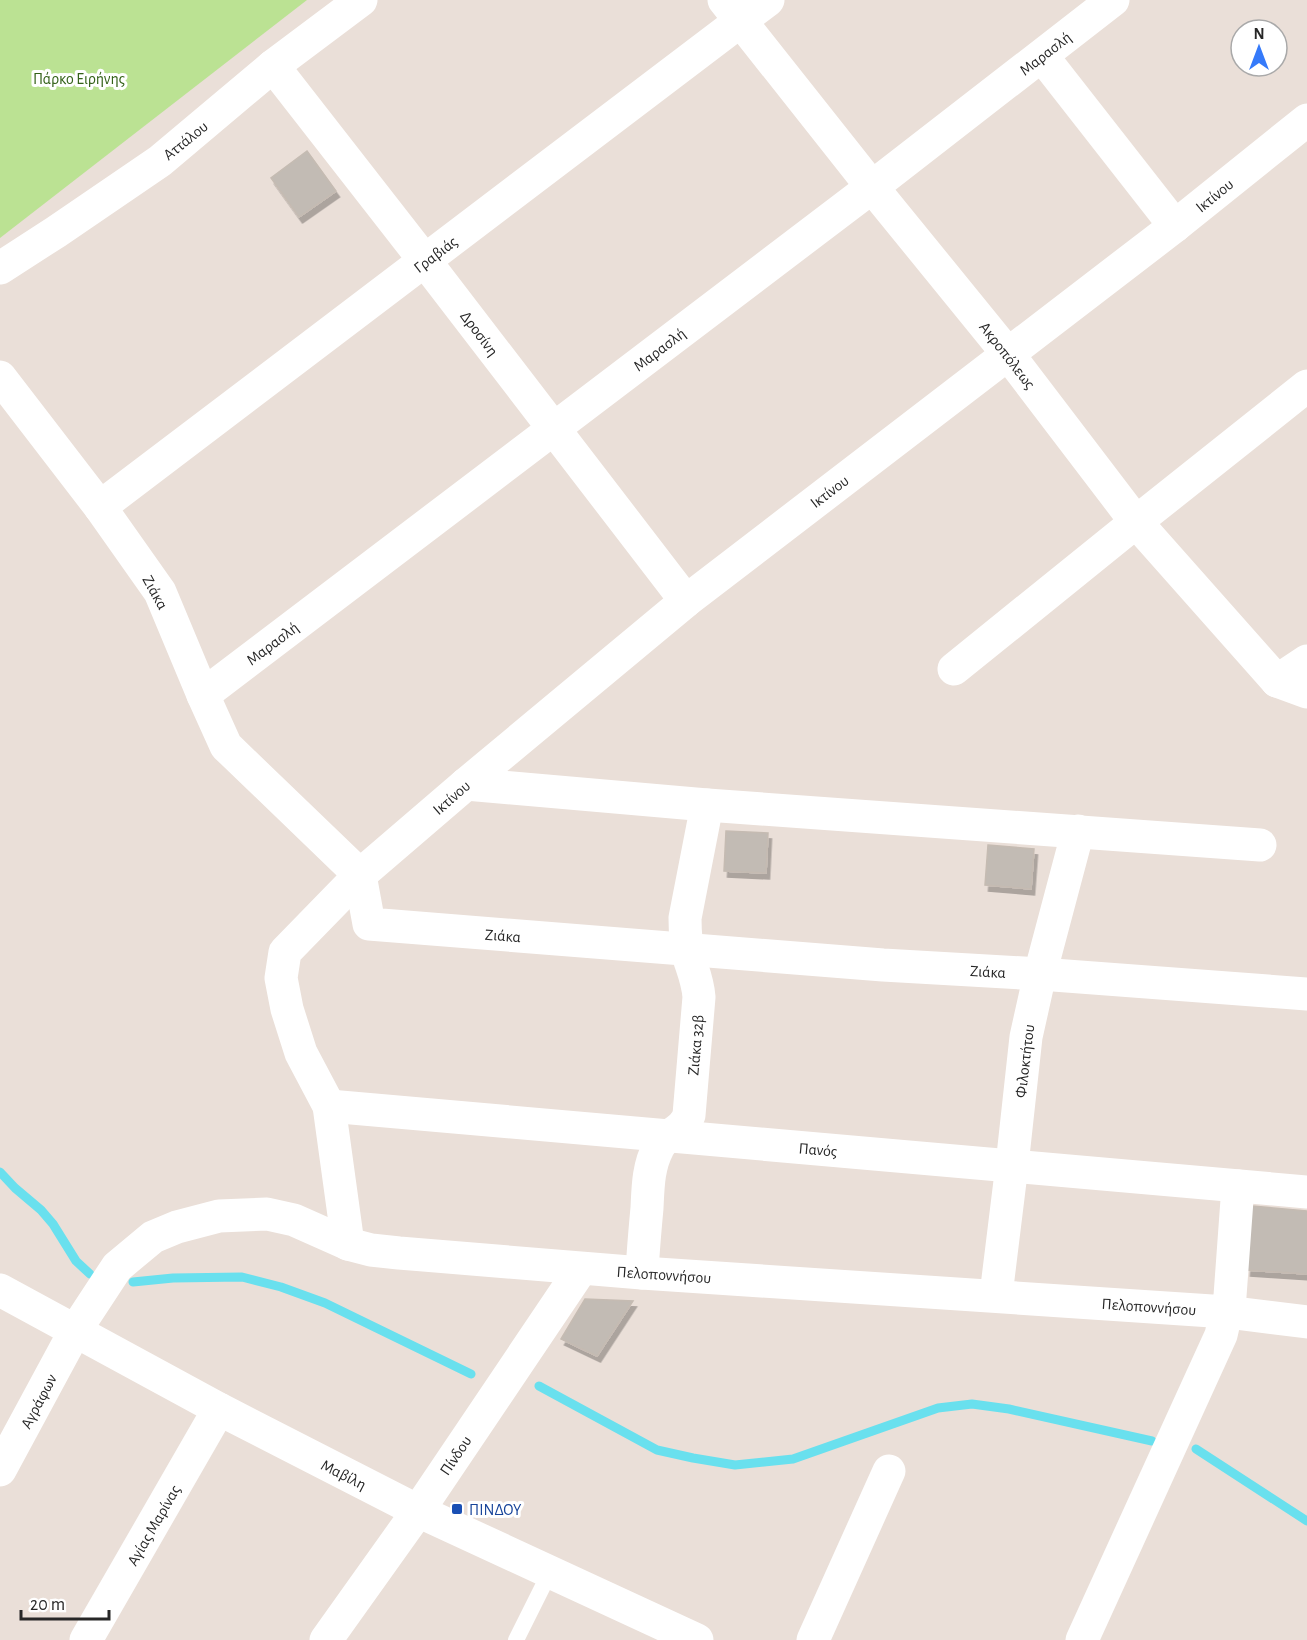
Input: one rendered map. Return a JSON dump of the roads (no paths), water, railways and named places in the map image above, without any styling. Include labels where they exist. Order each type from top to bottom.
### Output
[{"type":"street","name":"Αττάλου","points":[[0,268],[160,161],[273,66],[362,0]]},
{"type":"street","name":"Γραβιάς","points":[[100,507],[426,261],[732,11],[768,0]]},
{"type":"street","name":"Μαρασλή","points":[[203,695],[872,187],[1113,0]]},
{"type":"street","name":"Ακροπόλεως","points":[[732,11],[1008,354],[1136,522],[1277,681],[1307,693]]},
{"type":"street","points":[[1042,56],[1175,226]]},
{"type":"street","name":"Δροσίνη","points":[[273,66],[426,261],[686,601]]},
{"type":"street","name":"Ικτίνου","points":[[329,1106],[301,1053],[287,1009],[281,978],[285,952],[360,875],[686,601],[1175,226],[1307,120]]},
{"type":"street","name":"Ζιάκα","points":[[0,377],[100,507],[160,592],[226,746],[360,875],[369,924],[883,965],[1307,994]]},
{"type":"street","points":[[954,669],[1307,386]]},
{"type":"street","points":[[1277,681],[1307,661]]},
{"type":"street","points":[[466,784],[707,805],[1260,845]]},
{"type":"street","name":"Ζιάκα 32β","points":[[642,1273],[651,1167],[659,1145],[687,1123],[689,1115],[699,984],[687,949],[685,918],[707,805]]},
{"type":"street","name":"Φιλοκτήτου","points":[[996,1295],[1026,1037],[1040,974],[1078,831]]},
{"type":"street","points":[[329,1106],[348,1244]]},
{"type":"street","name":"Πανός","points":[[329,1106],[1307,1192]]},
{"type":"street","points":[[1082,1640],[1221,1335],[1230,1296],[1238,1186]]},
{"type":"street","name":"Πελοποννήσου","points":[[75,1331],[117,1267],[153,1237],[177,1227],[219,1216],[267,1214],[294,1220],[348,1244],[371,1250],[581,1269],[1227,1312],[1307,1322]]},
{"type":"street","name":"Πίνδου","points":[[326,1640],[418,1511],[581,1269]]},
{"type":"street","name":"Μαβίλη","points":[[0,1290],[219,1409],[418,1511],[695,1640]]},
{"type":"street","name":"Αγράφων","points":[[0,1470],[75,1331]]},
{"type":"street","name":"Αγίας Μαρίνας","points":[[86,1640],[219,1409]]},
{"type":"street","points":[[813,1640],[889,1471]]},
{"type":"lane","points":[[516,1640],[550,1572]]},
{"type":"waterway","points":[[0,1172],[41,1210],[53,1224],[76,1261],[90,1274]]},
{"type":"waterway","points":[[133,1282],[173,1278],[242,1277],[281,1287],[325,1303],[471,1374]]},
{"type":"waterway","points":[[539,1386],[657,1450],[735,1465],[793,1459],[938,1408],[972,1404],[1009,1409],[1152,1441]]},
{"type":"waterway","points":[[1196,1449],[1307,1521]]},
{"type":"place","name":"ΠΙΝΔΟΥ","points":[[457,1509]]},
{"type":"park label","name":"Πάρκο Ειρήνης","points":[[79,78]]}]
